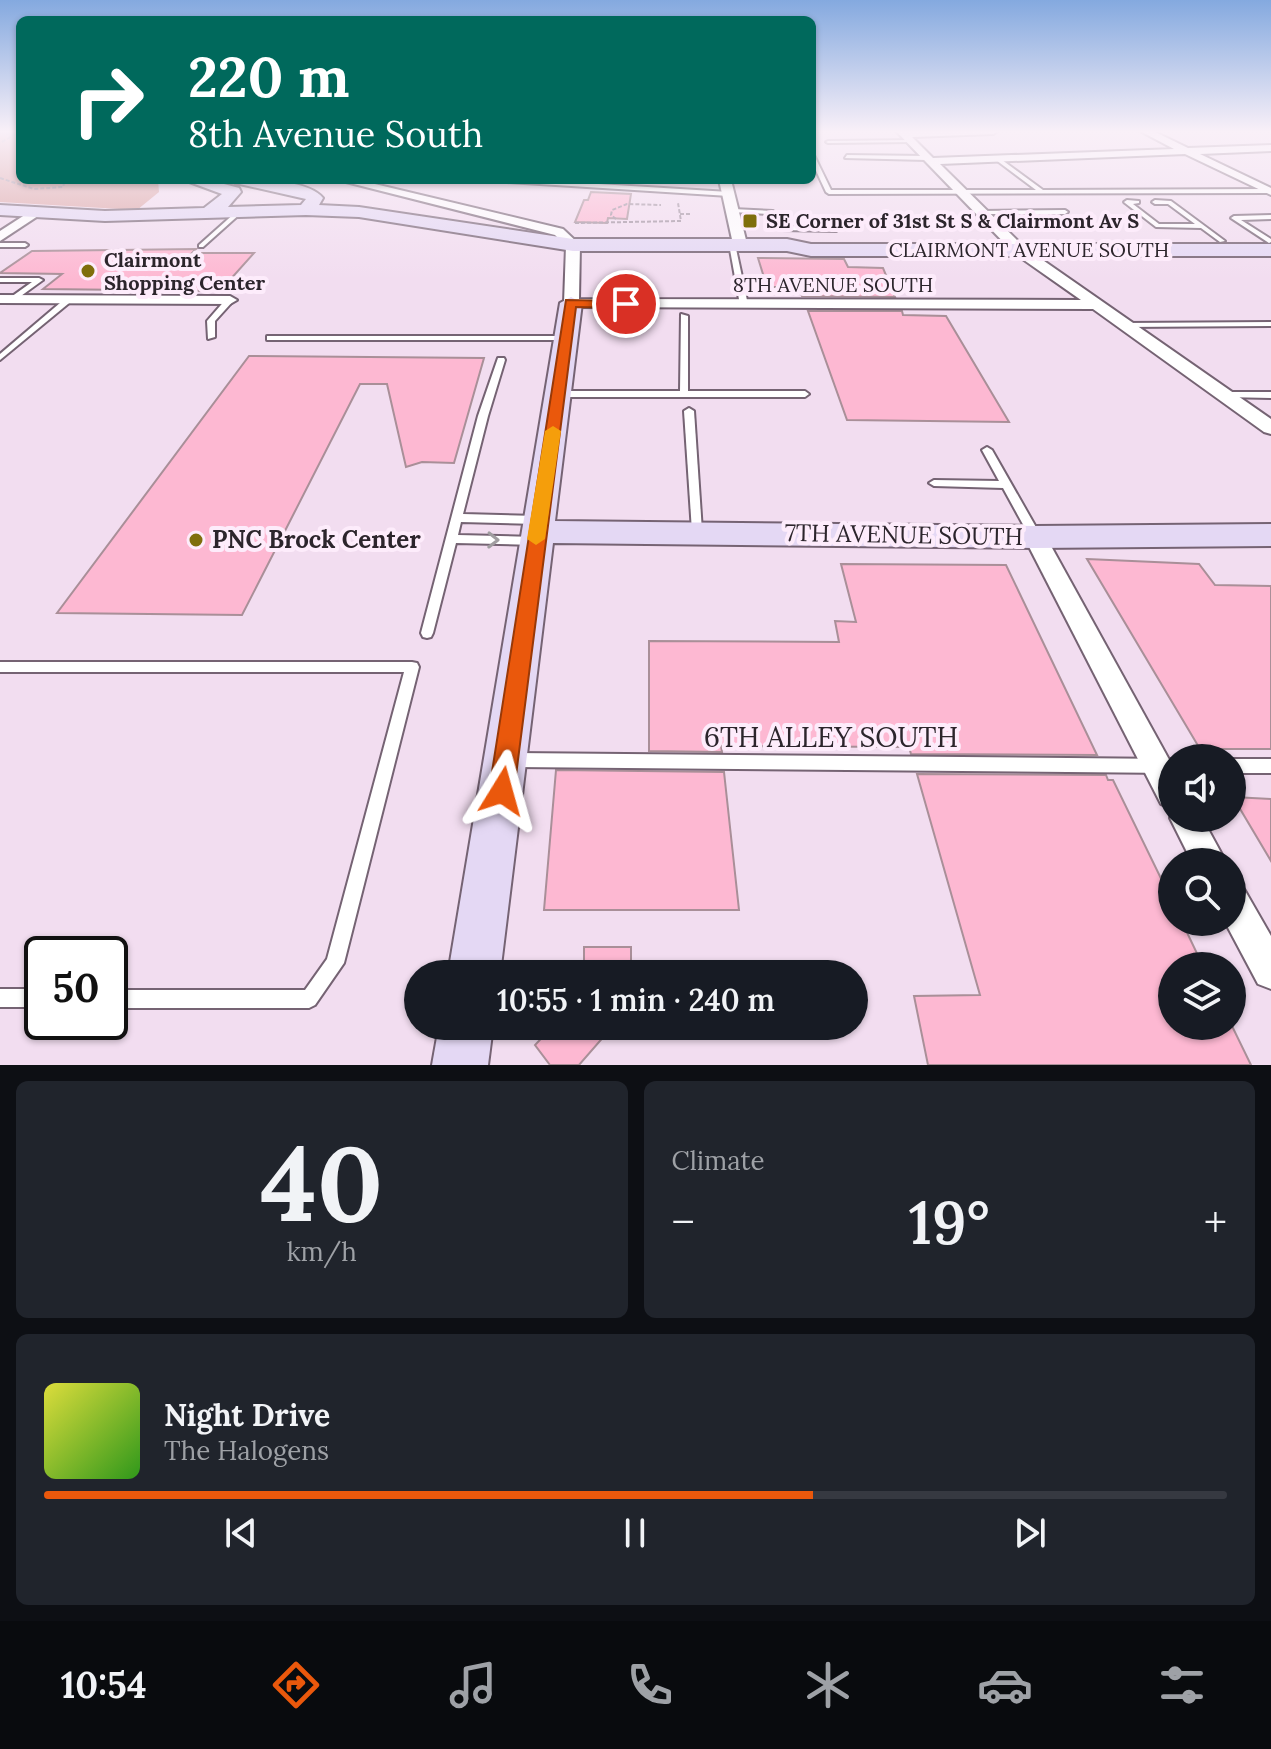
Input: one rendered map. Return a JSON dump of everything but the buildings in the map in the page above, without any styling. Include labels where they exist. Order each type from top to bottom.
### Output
[{"type":"street","points":[[949,181],[1014,246],[1271,428]]},
{"type":"street","points":[[1250,181],[1271,191]]},
{"type":"street","points":[[361,184],[559,232],[573,245],[559,394],[476,960]]},
{"type":"street","points":[[726,184],[736,244]]},
{"type":"street","points":[[237,186],[309,193],[315,198],[306,210]]},
{"type":"street","points":[[237,186],[244,200],[238,213]]},
{"type":"street","points":[[204,213],[220,206],[237,186]]},
{"type":"street","name":"CLAIRMONT AVENUE SOUTH","points":[[0,210],[105,216],[306,210],[359,212],[573,245],[787,245],[811,250],[1268,236]]},
{"type":"street","points":[[0,237],[38,212]]},
{"type":"street","name":"CLAIRMONT AVENUE SOUTH","points":[[1014,246],[1062,241],[1222,241],[1268,236]]},
{"type":"street","points":[[7,299],[230,300]]},
{"type":"street","name":"8TH AVENUE SOUTH","points":[[568,320],[744,305],[1095,305]]},
{"type":"street","name":"7TH AVENUE SOUTH","points":[[537,531],[1035,537],[1271,535]]},
{"type":"street","points":[[1035,537],[1158,755]]},
{"type":"street","points":[[1246,926],[1271,971]]},
{"type":"street","points":[[460,1065],[464,1040]]},
{"type":"lane","points":[[824,181],[829,192],[1271,191]]},
{"type":"lane","points":[[1027,181],[1041,191]]},
{"type":"lane","points":[[570,184],[729,194]]},
{"type":"lane","points":[[1137,202],[1127,202],[1158,226],[1202,226]]},
{"type":"lane","points":[[1155,202],[1169,202],[1222,241]]},
{"type":"lane","points":[[733,211],[771,212],[782,228],[789,230],[836,229]]},
{"type":"lane","points":[[982,213],[1065,212]]},
{"type":"lane","points":[[201,246],[238,213]]},
{"type":"lane","points":[[1268,236],[1234,218],[1271,217]]},
{"type":"lane","points":[[1244,224],[1268,236]]},
{"type":"lane","points":[[736,244],[744,305]]},
{"type":"lane","points":[[0,245],[25,245]]},
{"type":"lane","points":[[0,280],[39,280],[7,299]]},
{"type":"lane","points":[[0,358],[70,299]]},
{"type":"lane","points":[[211,337],[211,321],[230,300]]},
{"type":"lane","points":[[684,316],[684,394]]},
{"type":"lane","points":[[270,338],[568,320]]},
{"type":"lane","points":[[1125,325],[1271,324]]},
{"type":"lane","points":[[427,633],[483,416],[501,360]]},
{"type":"lane","points":[[559,394],[805,394]]},
{"type":"lane","points":[[1226,395],[1271,395]]},
{"type":"lane","points":[[689,411],[697,531]]},
{"type":"lane","points":[[987,450],[1035,537]]},
{"type":"lane","points":[[934,483],[1007,485]]},
{"type":"lane","points":[[457,518],[537,531]]},
{"type":"lane","points":[[451,539],[537,531]]},
{"type":"lane","points":[[0,667],[412,667],[335,963],[309,999],[128,999]]},
{"type":"lane","name":"6TH ALLEY SOUTH","points":[[506,760],[1158,766]]},
{"type":"lane","points":[[1246,766],[1271,766]]},
{"type":"lane","points":[[0,998],[24,998]]},
{"type":"path","points":[[22,184],[45,190],[63,187],[64,184]]},
{"type":"path","points":[[572,223],[606,225],[607,221],[681,221],[678,198]]},
{"type":"path","points":[[623,221],[611,215],[612,210],[627,204],[666,205]]},
{"type":"path","points":[[680,214],[691,214]]},
{"type":"shaded area","points":[[0,181],[16,181],[16,184],[158,184],[159,192],[137,210],[0,202]]},
{"type":"slow traffic","points":[[536,539],[553,431]]},
{"type":"place","name":"SE Corner of 31st St S & Clairmont Av S","points":[[750,221]]},
{"type":"place","name":"Clairmont Shopping Center","points":[[88,271]]},
{"type":"place","name":"PNC Brock Center","points":[[196,540]]},
{"type":"route","points":[[502,791],[532,560],[571,303],[626,304]]}]
